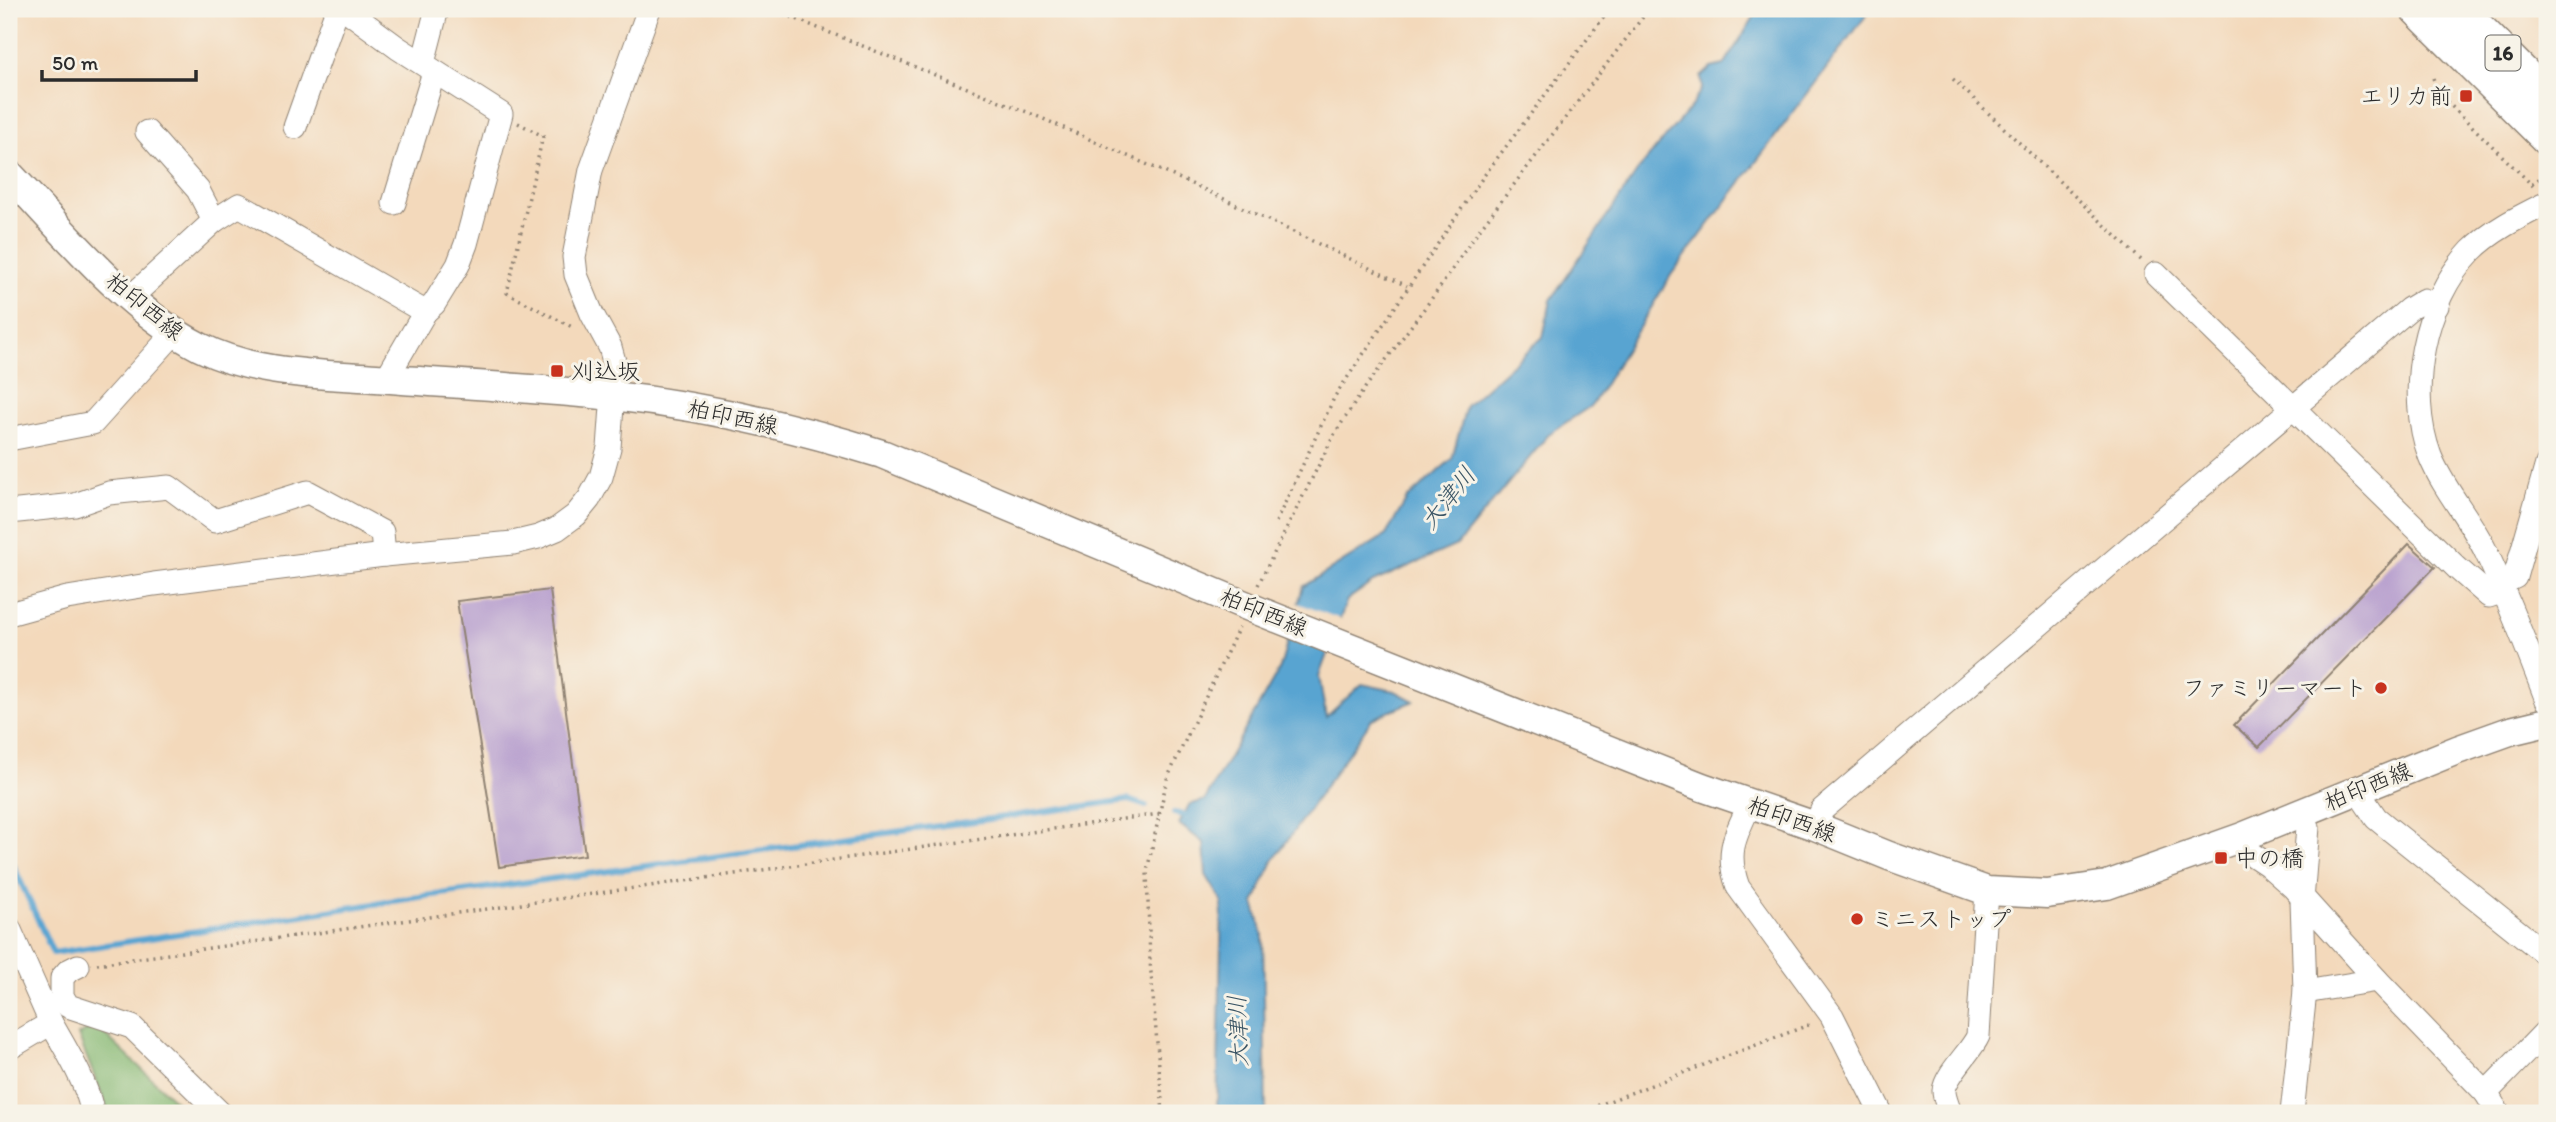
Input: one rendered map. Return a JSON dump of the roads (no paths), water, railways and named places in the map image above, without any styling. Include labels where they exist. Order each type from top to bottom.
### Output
[{"type":"highway","name":"16","points":[[2417,9],[2547,138]]},
{"type":"highway","name":"16","points":[[2459,9],[2547,97]]},
{"type":"main road","name":"柏印西線","points":[[9,174],[130,298],[174,333],[225,359],[294,372],[613,397],[670,404],[830,438],[882,454],[1254,608],[1702,787],[1987,891],[2047,894],[2107,885],[2242,837],[2489,738],[2547,722]]},
{"type":"street","points":[[296,127],[337,9]]},
{"type":"street","points":[[345,9],[501,114],[458,265],[434,304],[425,312],[386,379]]},
{"type":"street","points":[[394,203],[429,68],[437,9]]},
{"type":"street","points":[[9,614],[67,598],[153,584],[384,555],[513,543],[557,529],[576,515],[601,477],[609,448],[615,365],[576,275],[574,257],[590,170],[649,9]]},
{"type":"street","points":[[147,132],[198,190],[214,222]]},
{"type":"street","points":[[2546,203],[2513,220],[2472,250],[2452,275],[2427,332],[2421,368],[2423,430],[2430,455],[2444,485],[2478,537],[2502,587],[2547,700]]},
{"type":"street","points":[[130,298],[214,222],[239,205],[425,312]]},
{"type":"street","points":[[2156,274],[2390,504],[2488,596],[2515,577],[2547,464]]},
{"type":"street","points":[[1815,826],[1822,810],[2409,309],[2424,300],[2437,306]]},
{"type":"street","points":[[9,439],[93,423],[174,333]]},
{"type":"street","points":[[9,512],[75,505],[109,493],[169,487],[215,521],[308,492],[382,532],[384,555]]},
{"type":"street","points":[[2357,790],[2376,818],[2547,955]]},
{"type":"street","points":[[1750,804],[1734,837],[1731,854],[1732,872],[1738,887],[1832,1016],[1881,1113]]},
{"type":"street","points":[[2292,1113],[2305,992],[2302,900],[2308,827],[2303,812]]},
{"type":"street","points":[[2242,837],[2247,851],[2284,879],[2486,1093],[2498,1113]]},
{"type":"street","points":[[1950,1113],[1944,1093],[1946,1082],[1978,1036],[1987,891]]},
{"type":"street","points":[[9,928],[48,1018],[77,1072],[92,1106],[92,1113]]},
{"type":"street","points":[[78,966],[62,978],[62,996],[68,1006],[132,1027],[220,1113]]},
{"type":"street","points":[[2305,992],[2377,980]]},
{"type":"street","points":[[9,1048],[68,1006]]},
{"type":"street","points":[[2486,1093],[2547,1030]]},
{"type":"water","name":"大津川","points":[[1759,9],[1871,9],[1671,275],[1592,405],[1550,433],[1457,545],[1373,582],[1347,600],[1319,676],[1326,717],[1362,684],[1395,691],[1414,701],[1372,719],[1273,861],[1254,903],[1263,935],[1266,1113],[1217,1113],[1222,901],[1206,875],[1204,843],[1179,824],[1189,805],[1205,800],[1280,668],[1303,587],[1386,535],[1407,499],[1452,459],[1466,406],[1543,337],[1551,300],[1639,169],[1693,104],[1702,88],[1701,77],[1711,68],[1724,65]]},
{"type":"waterway","points":[[9,856],[53,953],[426,896],[1128,800],[1146,806]]},
{"type":"waterway","points":[[1174,813],[1190,816]]},
{"type":"place","name":"エリカ前","points":[[2466,96]]},
{"type":"place","name":"刈込坂","points":[[557,371]]},
{"type":"place","name":"ファミリーマート","points":[[2381,688]]},
{"type":"place","name":"中の橋","points":[[2221,858]]},
{"type":"place","name":"ミニストップ","points":[[1857,919]]}]
